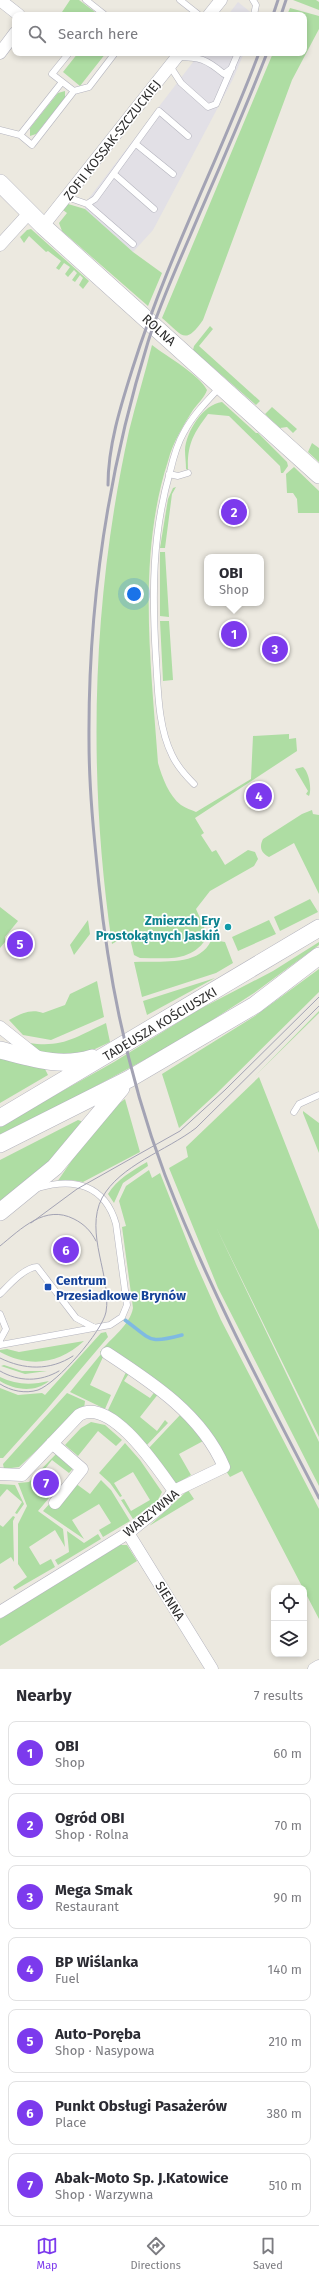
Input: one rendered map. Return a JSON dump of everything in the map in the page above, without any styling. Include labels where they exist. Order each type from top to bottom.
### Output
[{"type":"main road","name":"ROLNA","points":[[0,183],[43,226],[319,476]]},
{"type":"main road","name":"TADEUSZA KOŚCIUSZKI","points":[[0,1118],[319,928]]},
{"type":"main road","points":[[0,1144],[129,1079],[255,1005],[319,956]]},
{"type":"main road","points":[[0,1050],[58,1063],[76,1062],[111,1052]]},
{"type":"main road","points":[[0,1212],[22,1195],[67,1154],[105,1105],[129,1079]]},
{"type":"street","points":[[0,0],[14,12]]},
{"type":"street","points":[[212,12],[221,0]]},
{"type":"street","points":[[0,53],[12,37]]},
{"type":"street","name":"ZOFII KOSSAK-SZCZUCKIEJ","points":[[43,226],[176,58]]},
{"type":"street","points":[[0,245],[30,212]]},
{"type":"street","points":[[0,1027],[41,1060]]},
{"type":"street","name":"WARZYWNA","points":[[0,1612],[128,1533],[164,1504],[174,1491],[224,1467],[208,1438],[159,1387],[107,1353]]},
{"type":"street","points":[[0,1474],[22,1475],[79,1415],[85,1411],[94,1411],[125,1429],[156,1465],[174,1491]]},
{"type":"street","points":[[52,1443],[82,1469],[55,1503]]},
{"type":"street","name":"SIENNA","points":[[128,1533],[212,1669]]},
{"type":"street","points":[[314,1669],[319,1666]]},
{"type":"lane","points":[[86,0],[102,12]]},
{"type":"lane","points":[[181,0],[195,12]]},
{"type":"lane","points":[[253,0],[256,5],[255,12]]},
{"type":"lane","points":[[67,56],[52,74],[74,92]]},
{"type":"lane","points":[[0,130],[20,135],[32,145],[74,92],[89,87],[113,56]]},
{"type":"lane","points":[[191,56],[176,58],[180,83],[208,107],[216,104],[237,56]]},
{"type":"lane","points":[[200,56],[224,74],[232,68]]},
{"type":"lane","points":[[20,135],[62,82]]},
{"type":"lane","points":[[87,204],[95,199],[159,111],[188,136]]},
{"type":"lane","points":[[136,144],[173,174]]},
{"type":"lane","points":[[114,174],[154,209]]},
{"type":"lane","points":[[67,197],[87,204],[133,244]]},
{"type":"lane","points":[[194,784],[183,772],[172,755],[166,740],[157,681],[153,600],[154,560],[158,527],[169,474],[184,432],[203,405],[221,386]]},
{"type":"lane","points":[[169,474],[178,476],[188,473]]},
{"type":"lane","points":[[294,1112],[299,1104],[319,1095]]},
{"type":"lane","points":[[0,1344],[95,1328],[117,1322],[122,1317],[126,1305],[113,1212],[103,1198],[90,1188],[76,1184],[46,1186],[22,1195]]},
{"type":"lane","points":[[0,1294],[12,1282],[32,1268],[37,1267],[76,1318],[88,1326],[95,1328]]},
{"type":"lane","points":[[0,1314],[6,1329],[0,1340]]},
{"type":"shaded area","points":[[238,2],[250,12],[230,12]]},
{"type":"shaded area","points":[[198,56],[243,56],[233,79],[153,230],[133,252],[85,209],[86,202]]},
{"type":"green space","points":[[70,0],[79,0],[95,12],[62,12]]},
{"type":"green space","points":[[293,0],[316,0],[319,2],[319,10]]},
{"type":"green space","points":[[290,8],[304,12],[288,12]]},
{"type":"green space","points":[[307,13],[319,16],[319,29],[307,52]]},
{"type":"green space","points":[[76,56],[104,56],[80,86],[63,72]]},
{"type":"green space","points":[[272,56],[305,56],[292,80],[203,320],[191,333],[183,335],[162,318]]},
{"type":"green space","points":[[65,91],[65,98],[36,134],[30,136],[30,128],[58,93]]},
{"type":"green space","points":[[68,204],[85,209],[133,252],[162,273],[148,306],[62,231],[59,223],[67,213],[63,210]]},
{"type":"green space","points":[[31,229],[89,281],[83,289],[79,285],[83,278],[80,275],[75,282],[72,280],[77,273],[74,270],[68,277],[65,274],[70,267],[64,263],[59,270],[56,268],[61,261],[48,251],[46,252],[29,236],[24,243],[20,237],[27,230]]},
{"type":"green space","points":[[210,326],[213,329],[199,346],[260,401],[256,405],[193,350],[194,346]]},
{"type":"green space","points":[[152,345],[190,372],[203,384],[207,390],[205,395],[193,410],[173,447],[158,497],[152,535],[149,573],[149,611],[152,688],[158,763],[166,786],[177,801],[183,806],[196,812],[251,779],[253,736],[289,734],[289,739],[296,738],[297,751],[195,818],[204,833],[201,835],[212,852],[216,850],[225,865],[248,850],[255,852],[258,859],[254,866],[210,891],[196,909],[208,936],[202,945],[187,955],[169,958],[140,958],[134,955],[129,934],[112,944],[104,880],[99,816],[97,751],[97,687],[107,558],[129,431]]},
{"type":"green space","points":[[222,402],[256,433],[258,433],[287,462],[288,466],[283,473],[281,473],[280,466],[229,416],[208,414],[192,440],[188,470],[186,469],[186,443],[192,427],[202,413],[208,408]]},
{"type":"green space","points":[[272,407],[297,429],[293,433],[287,427],[280,428],[265,414]]},
{"type":"green space","points":[[312,443],[319,448],[319,462],[308,452]]},
{"type":"green space","points":[[294,467],[319,491],[319,513],[298,513],[297,499],[293,493],[287,493],[286,474]]},
{"type":"green space","points":[[176,487],[172,494],[165,548],[160,548],[168,499],[173,488]]},
{"type":"green space","points":[[160,552],[165,552],[169,617],[160,616]]},
{"type":"green space","points":[[160,621],[169,621],[173,680],[163,681]]},
{"type":"green space","points":[[303,767],[307,773],[309,781],[309,796],[306,794],[308,791],[295,769]]},
{"type":"green space","points":[[312,810],[313,814],[319,815],[319,894],[294,843],[269,857],[264,854],[261,847],[263,839],[302,814]]},
{"type":"green space","points":[[310,899],[318,912],[280,931],[274,917]]},
{"type":"green space","points":[[0,907],[18,921],[5,937],[5,942],[0,948]]},
{"type":"green space","points":[[88,920],[90,934],[74,955],[70,945]]},
{"type":"green space","points":[[269,920],[276,934],[238,951],[232,937]]},
{"type":"green space","points":[[216,930],[219,941],[225,942],[233,963],[216,973],[142,997],[134,962],[182,960],[193,957],[203,952],[210,943],[214,931]]},
{"type":"green space","points":[[319,942],[319,945],[254,993],[183,1039],[0,1138],[0,1126],[114,1062],[198,1010],[273,971]]},
{"type":"green space","points":[[319,969],[319,992],[216,1094],[179,1128],[162,1074],[255,1016]]},
{"type":"green space","points":[[215,978],[147,1015],[143,1001]]},
{"type":"green space","points":[[97,981],[104,1017],[51,1040],[23,1035],[9,1020],[26,1012],[34,1011],[43,1013],[65,1005],[70,994]]},
{"type":"green space","points":[[319,1011],[319,1013],[255,1076]]},
{"type":"green space","points":[[106,1023],[110,1042],[80,1056],[37,1052],[29,1043],[60,1043],[77,1037]]},
{"type":"green space","points":[[0,1058],[45,1069],[48,1075],[0,1103]]},
{"type":"green space","points":[[259,1077],[319,1230],[319,1437],[216,1227],[319,1442],[319,1486],[218,1288],[169,1168],[188,1157],[186,1147]]},
{"type":"green space","points":[[125,1099],[140,1152],[83,1182],[71,1180],[57,1182],[96,1127]]},
{"type":"green space","points":[[303,1111],[319,1123],[319,1153],[303,1113]]},
{"type":"green space","points":[[78,1120],[82,1123],[58,1158],[0,1204],[0,1160]]},
{"type":"green space","points":[[147,1162],[148,1166],[123,1183],[114,1203],[108,1194],[116,1184],[125,1176]]},
{"type":"green space","points":[[149,1170],[152,1178],[160,1173],[196,1264],[221,1320],[319,1509],[319,1619],[307,1596],[307,1585],[301,1585],[242,1471],[230,1477],[184,1408],[100,1352],[124,1326],[133,1308],[122,1227],[126,1226],[119,1201],[126,1186]]},
{"type":"green space","points":[[106,1332],[108,1337],[47,1409],[3,1458],[0,1458],[0,1388],[18,1395],[42,1393],[45,1395],[101,1333]]},
{"type":"green space","points":[[84,1341],[65,1355],[44,1361],[33,1362],[22,1360],[0,1352],[0,1350],[7,1349],[19,1352]]},
{"type":"green space","points":[[101,1354],[116,1363],[103,1357],[90,1385],[111,1395],[105,1409],[70,1392]]},
{"type":"green space","points":[[4,1365],[22,1371],[47,1371],[25,1374],[1,1366]]},
{"type":"green space","points":[[127,1370],[130,1372],[124,1381],[150,1398],[156,1390],[159,1393],[140,1417],[157,1431],[165,1420],[168,1423],[145,1447],[129,1427],[108,1410]]},
{"type":"green space","points":[[0,1377],[12,1382],[24,1384],[49,1381],[43,1385],[31,1389],[24,1389],[0,1381]]},
{"type":"green space","points":[[67,1393],[85,1401],[84,1409],[74,1415],[19,1467],[4,1469],[3,1464]]},
{"type":"green space","points":[[181,1414],[205,1440],[179,1454],[191,1475],[175,1485],[148,1449]]},
{"type":"green space","points":[[91,1422],[105,1425],[122,1440],[116,1446],[98,1431],[78,1456],[65,1445],[81,1428]]},
{"type":"green space","points":[[125,1443],[140,1460],[162,1492],[158,1500],[133,1519],[121,1500],[124,1499],[131,1511],[150,1500],[133,1472],[114,1483],[122,1496],[120,1497],[110,1483],[99,1473]]},
{"type":"green space","points":[[56,1454],[76,1465],[69,1473],[52,1460],[33,1484],[49,1498],[38,1511],[63,1529],[65,1547],[55,1530],[29,1547],[40,1565],[51,1559],[55,1567],[15,1590],[13,1587],[27,1577],[18,1564],[18,1524],[27,1506],[18,1483],[29,1482]]},
{"type":"green space","points":[[101,1480],[111,1490],[130,1521],[103,1537],[99,1530],[111,1523],[99,1504],[72,1520],[84,1539],[43,1511],[51,1502],[75,1483],[90,1494]]},
{"type":"green space","points":[[0,1484],[15,1485],[24,1504],[17,1514],[15,1513],[22,1502],[7,1489],[0,1497]]},
{"type":"green space","points":[[188,1490],[194,1499],[149,1526]]},
{"type":"green space","points":[[13,1516],[15,1517],[13,1521],[14,1562],[11,1557],[0,1564],[0,1525],[3,1527]]},
{"type":"green space","points":[[67,1531],[84,1543],[98,1534],[101,1539],[58,1565],[55,1560],[69,1552]]},
{"type":"green space","points":[[120,1545],[127,1545],[137,1561],[0,1646],[0,1619]]},
{"type":"waterway","points":[[125,1320],[146,1336],[151,1338],[163,1339],[182,1335]]},
{"type":"tram line","points":[[31,1223],[77,1189],[180,1131],[225,1090],[319,997]]},
{"type":"tram line","points":[[0,1384],[13,1390],[23,1392],[38,1390],[56,1378],[67,1368],[88,1344],[103,1321],[106,1312],[107,1298],[96,1226],[97,1212],[102,1198],[110,1186],[132,1167],[196,1128],[319,1006]]},
{"type":"tram line","points":[[0,1246],[16,1232],[34,1220],[53,1214],[63,1215],[78,1221],[87,1228],[96,1241]]},
{"type":"tram line","points":[[0,1358],[18,1365],[37,1367],[55,1364],[73,1356]]},
{"type":"tram line","points":[[0,1371],[7,1375],[22,1379],[37,1379],[52,1375],[59,1371]]},
{"type":"railway","points":[[274,12],[278,0]]},
{"type":"railway","points":[[282,12],[286,0]]},
{"type":"railway","points":[[108,485],[110,455],[116,425],[128,381],[161,287],[258,56]]},
{"type":"railway","points":[[266,56],[157,315],[134,391],[122,440],[111,489],[103,539],[92,640],[89,741],[90,777],[92,813],[103,922],[115,995],[131,1068],[141,1104],[165,1175],[199,1258],[257,1379],[319,1498]]},
{"type":"place","name":"Ogród OBI","points":[[234,512]]},
{"type":"place","name":"OBI","points":[[234,634]]},
{"type":"place","name":"Mega Smak","points":[[275,649]]},
{"type":"place","name":"BP Wiślanka","points":[[259,796]]},
{"type":"place","name":"Zmierzch Ery Prostokątnych Jaskiń","points":[[228,927]]},
{"type":"place","name":"Auto-Poręba","points":[[20,944]]},
{"type":"place","name":"Punkt Obsługi Pasażerów","points":[[66,1250]]},
{"type":"place","name":"Centrum Przesiadkowe Brynów","points":[[48,1287]]},
{"type":"place","name":"Abak-Moto Sp. J.Katowice","points":[[46,1483]]}]
